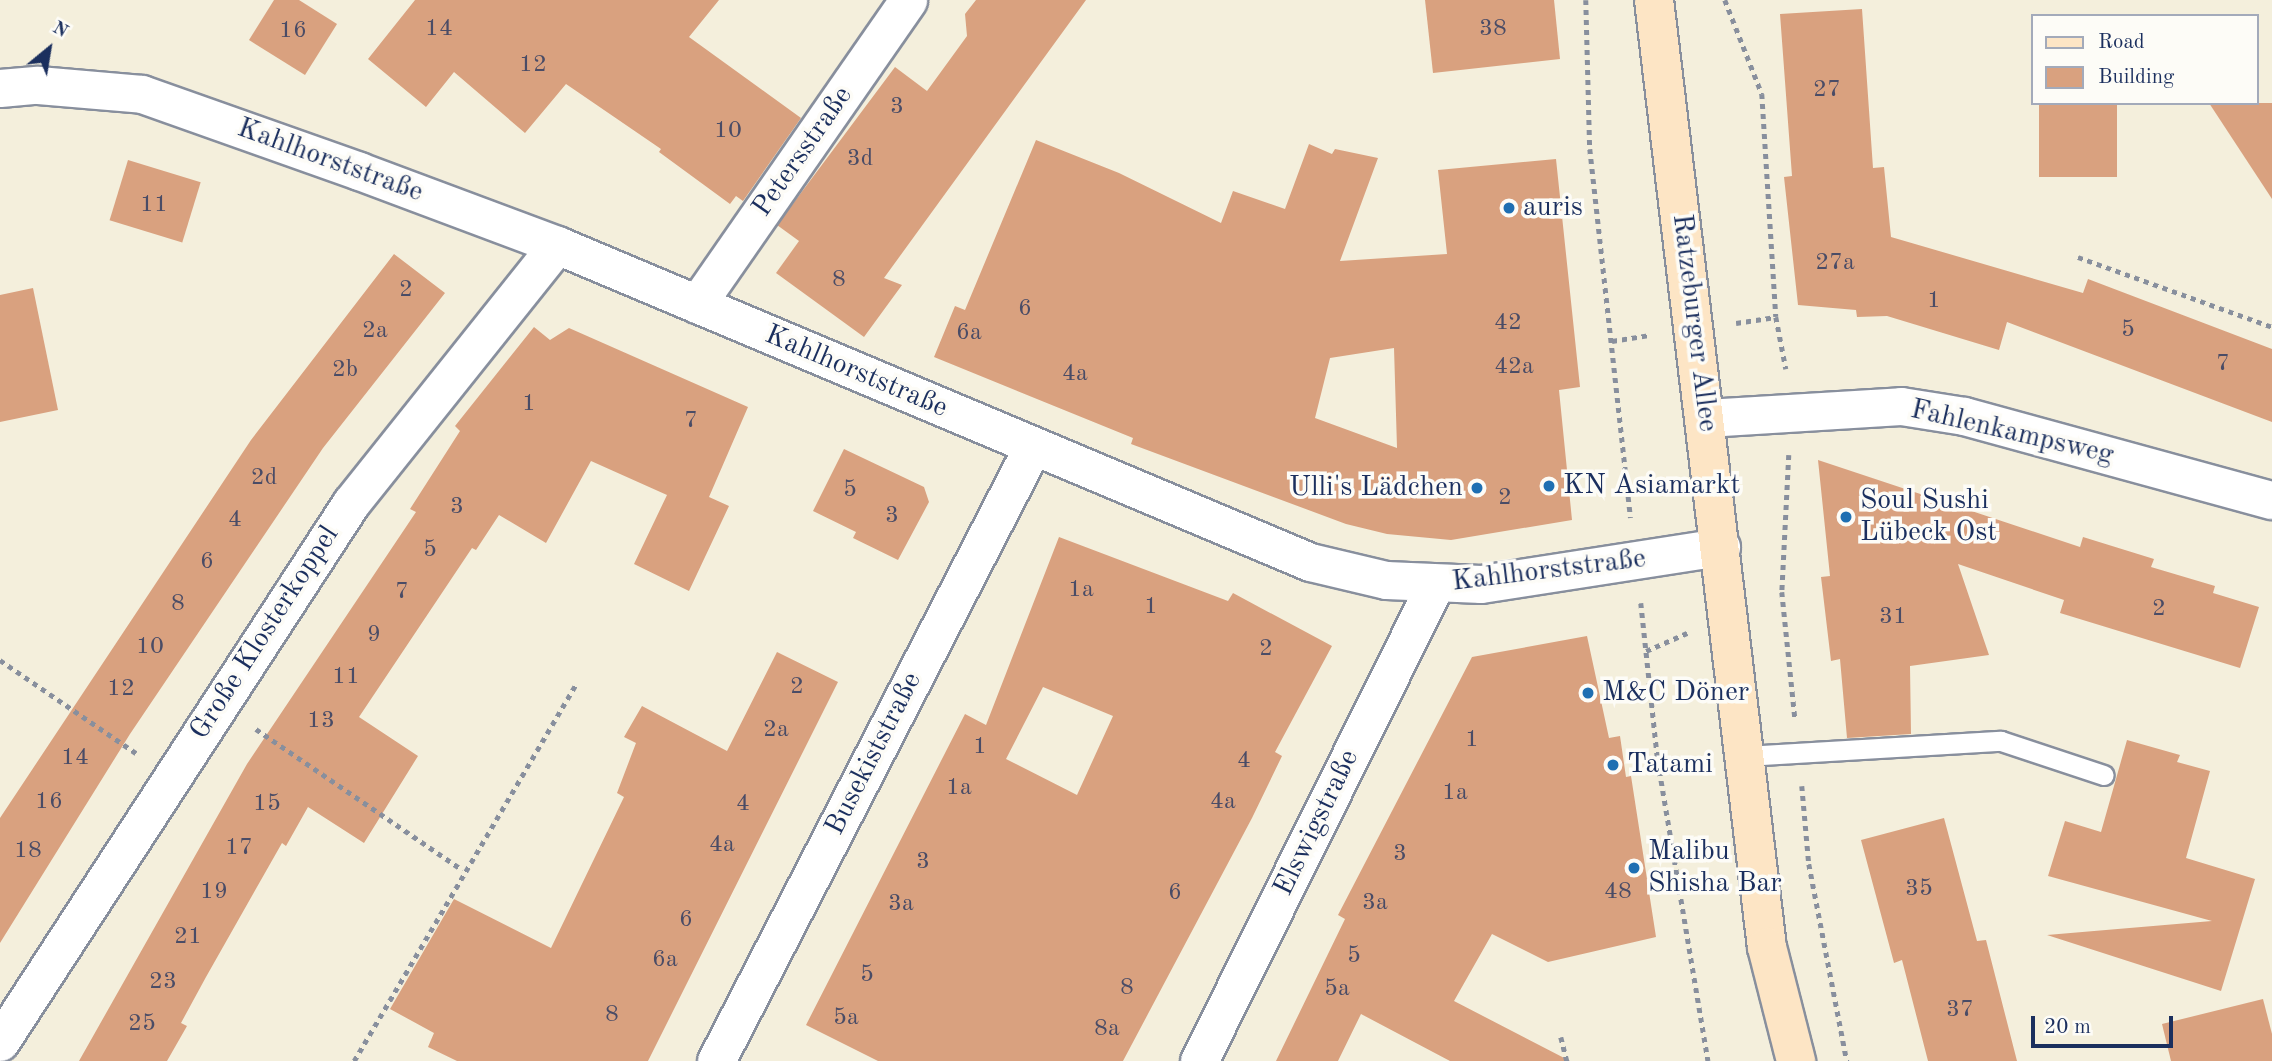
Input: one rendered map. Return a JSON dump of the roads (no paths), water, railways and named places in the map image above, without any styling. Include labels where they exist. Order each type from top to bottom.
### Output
[{"type":"main road","name":"Ratzeburger Allee","points":[[1654,0],[1706,418],[1767,947],[1796,1061]]},
{"type":"street","name":"Petersstraße","points":[[697,304],[908,0]]},
{"type":"street","name":"Kahlhorststraße","points":[[0,88],[37,85],[142,94],[557,244],[1032,448],[1310,562],[1386,580],[1435,585],[1481,584],[1721,547]]},
{"type":"street","name":"Große Klosterkoppel","points":[[0,1042],[218,703],[351,503],[557,244]]},
{"type":"street","name":"Fahlenkampsweg","points":[[1706,418],[1900,406],[1964,416],[2272,500]]},
{"type":"street","name":"Busekiststraße","points":[[716,1061],[1032,448]]},
{"type":"street","name":"Elswigstraße","points":[[1199,1061],[1435,585]]},
{"type":"lane","points":[[1745,756],[1798,750],[2001,741],[2104,775]]},
{"type":"place","name":"auris","points":[[1509,208]]},
{"type":"place","name":"KN Asiamarkt","points":[[1549,486]]},
{"type":"place","name":"Ulli's Lädchen","points":[[1477,488]]},
{"type":"place","name":"Soul Sushi Lübeck Ost","points":[[1846,517]]},
{"type":"place","name":"M&C Döner","points":[[1588,693]]},
{"type":"place","name":"Tatami","points":[[1613,765]]},
{"type":"place","name":"Malibu Shisha Bar","points":[[1634,868]]}]
